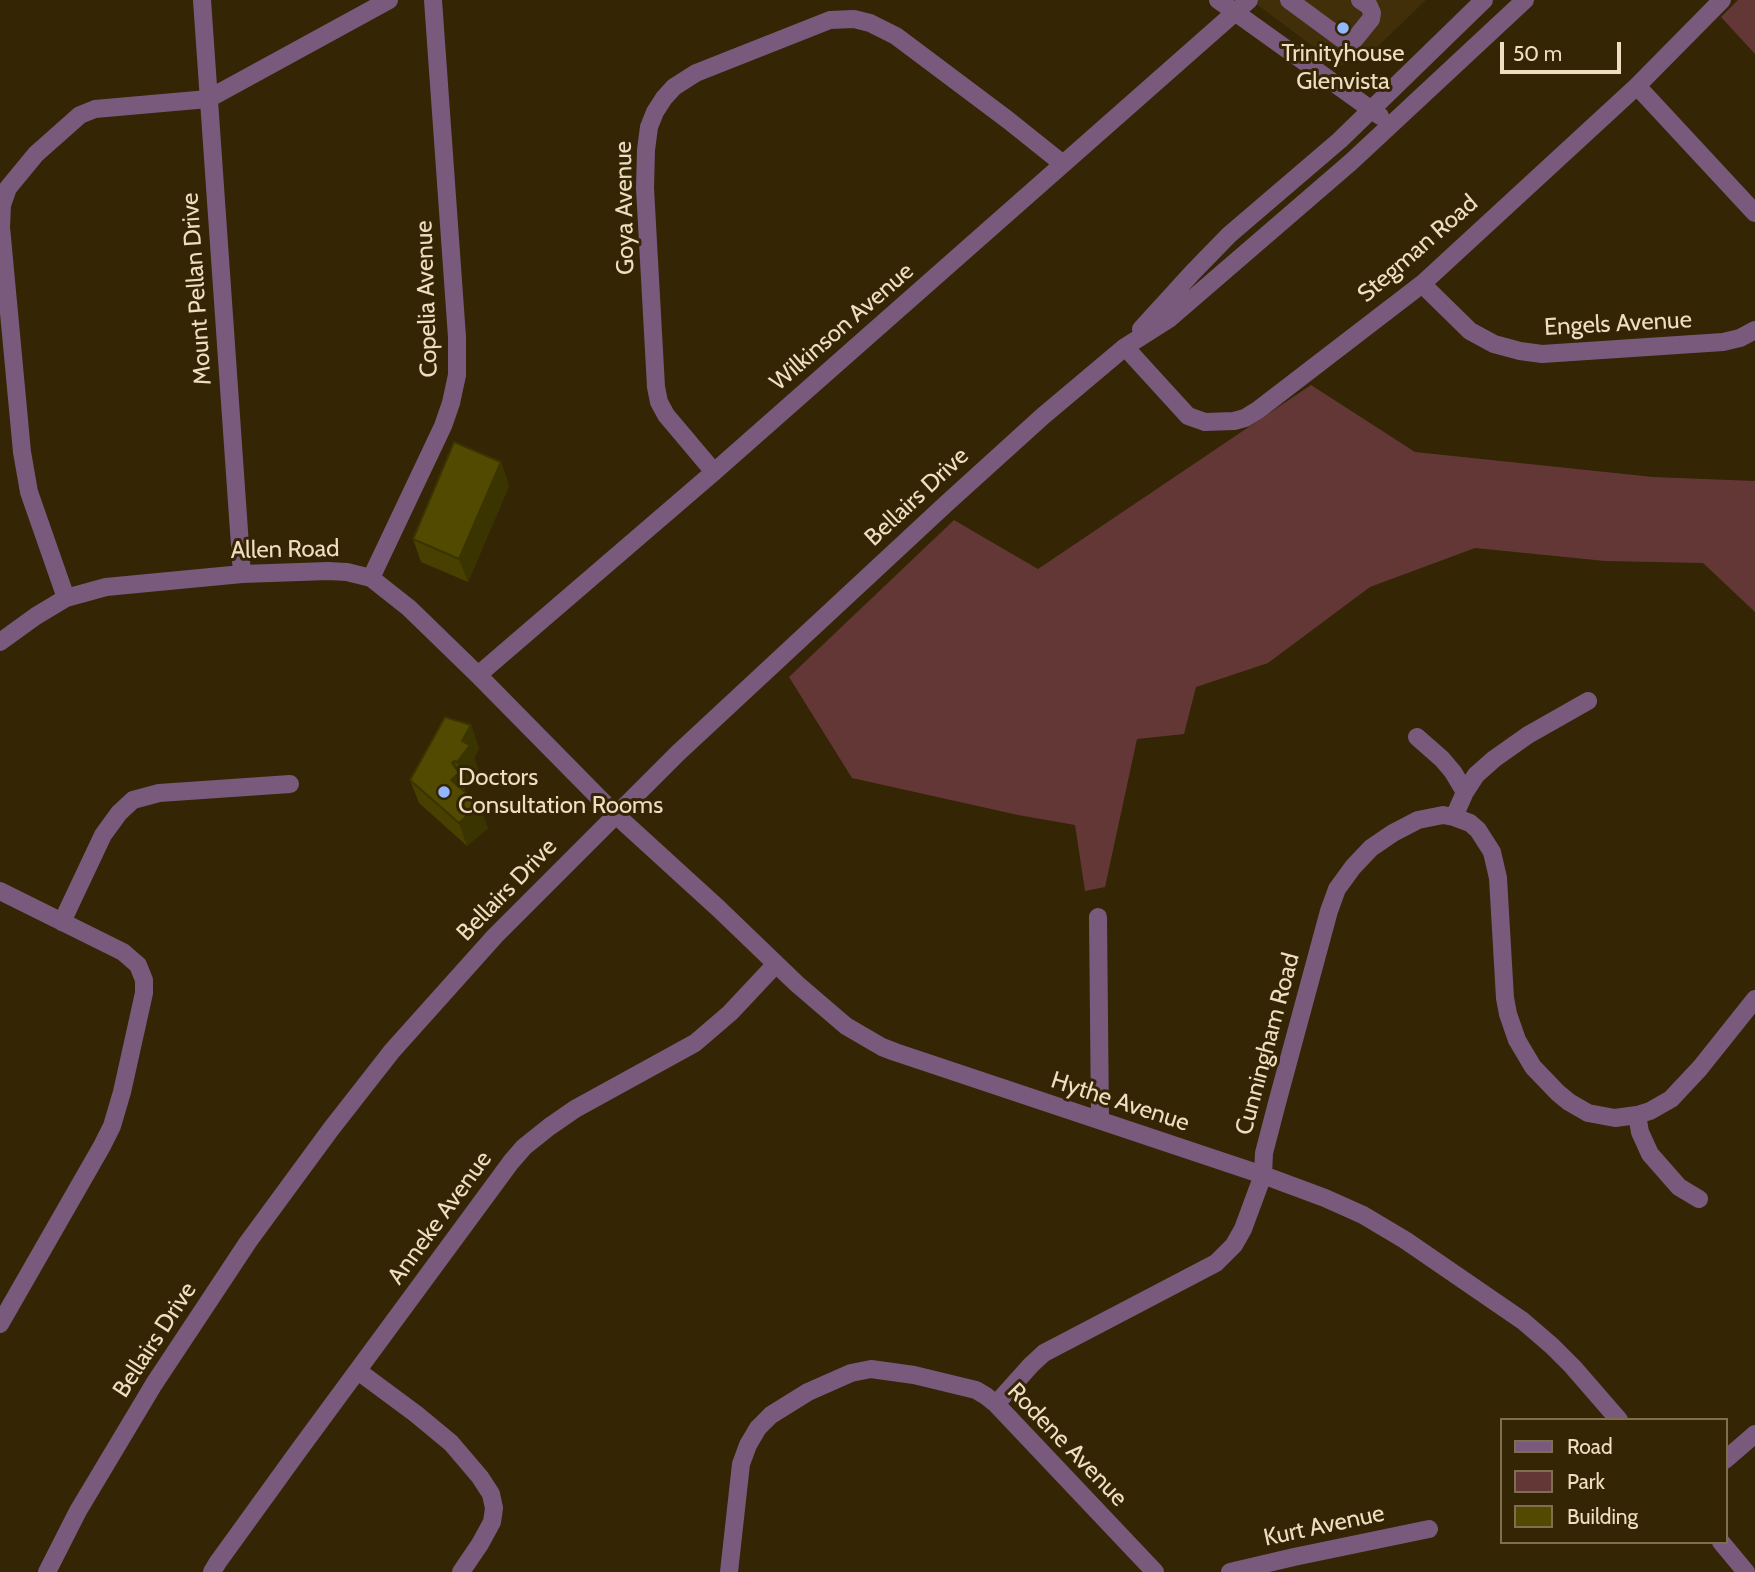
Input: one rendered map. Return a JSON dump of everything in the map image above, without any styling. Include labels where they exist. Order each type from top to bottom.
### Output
[{"type":"street","name":"Mount Pellan Drive","points":[[201,0],[242,573]]},
{"type":"street","points":[[66,598],[29,492],[22,452],[1,227],[4,197],[15,178],[36,154],[80,114],[95,109],[208,99],[389,0]]},
{"type":"street","name":"Copelia Avenue","points":[[370,578],[443,426],[457,375],[457,337],[433,0]]},
{"type":"street","points":[[1218,0],[1390,125]]},
{"type":"street","name":"Wilkinson Avenue","points":[[478,675],[714,472],[1249,0]]},
{"type":"street","points":[[1289,0],[1348,41],[1354,40],[1371,19],[1369,6],[1360,0]]},
{"type":"street","points":[[1125,348],[1229,235],[1340,140],[1485,0]]},
{"type":"street","points":[[1125,348],[1169,318],[1351,162],[1525,0]]},
{"type":"street","name":"Stegman Road","points":[[1125,348],[1188,416],[1205,422],[1245,418],[1422,284],[1637,86],[1722,0]]},
{"type":"street","name":"Goya Avenue","points":[[714,472],[666,415],[659,402],[656,387],[645,188],[646,150],[649,127],[655,112],[674,87],[696,74],[830,20],[854,19],[870,23],[896,36],[1063,164]]},
{"type":"street","points":[[1637,86],[1755,213]]},
{"type":"street","name":"Engels Avenue","points":[[1422,284],[1470,331],[1494,344],[1531,353],[1597,352],[1723,342],[1740,338],[1755,330]]},
{"type":"street","name":"Bellairs Drive","points":[[47,1572],[78,1511],[154,1384],[248,1242],[331,1129],[393,1051],[495,936],[678,753],[1043,416],[1125,348]]},
{"type":"street","name":"Allen Road","points":[[0,642],[66,598],[106,587],[242,573],[328,571],[347,572],[370,578],[409,608],[615,815]]},
{"type":"street","points":[[1588,701],[1528,735],[1494,759],[1476,775],[1454,817],[1470,823],[1478,830],[1492,852],[1498,878],[1505,998],[1517,1040],[1533,1067],[1569,1102],[1588,1113],[1615,1118],[1637,1115],[1671,1099],[1700,1068],[1755,999]]},
{"type":"street","points":[[1417,737],[1442,759],[1465,792]]},
{"type":"street","points":[[62,922],[103,835],[119,813],[133,800],[159,793],[290,784]]},
{"type":"street","name":"Hythe Avenue","points":[[615,815],[655,849],[822,1007],[846,1026],[882,1047],[1263,1175],[1363,1215],[1405,1240],[1522,1321],[1573,1367],[1617,1418]]},
{"type":"street","name":"Cunningham Road","points":[[996,1404],[1044,1353],[1216,1264],[1234,1245],[1263,1175],[1264,1153],[1337,889],[1371,848],[1394,833],[1418,820],[1443,815],[1454,817]]},
{"type":"street","points":[[0,891],[118,949],[134,960],[144,980],[143,1000],[122,1092],[106,1138],[0,1324]]},
{"type":"street","points":[[1098,916],[1100,1121]]},
{"type":"street","name":"Anneke Avenue","points":[[212,1572],[524,1147],[575,1109],[695,1043],[730,1013],[776,964]]},
{"type":"street","points":[[1637,1115],[1640,1132],[1650,1154],[1679,1187],[1699,1199]]},
{"type":"street","name":"Rodene Avenue","points":[[729,1572],[738,1479],[744,1454],[752,1437],[762,1423],[789,1402],[851,1373],[871,1369],[915,1375],[966,1387],[976,1390],[996,1404],[1155,1572]]},
{"type":"street","points":[[358,1371],[416,1413],[451,1443],[491,1494],[494,1508],[492,1522],[481,1544],[461,1572]]},
{"type":"street","points":[[1727,1458],[1755,1434]]},
{"type":"street","name":"Kurt Avenue","points":[[1230,1572],[1429,1529]]},
{"type":"street","points":[[1723,1544],[1746,1572]]},
{"type":"shaded area","name":"Trinityhouse Glenvista","points":[[1251,0],[1426,0],[1368,56],[1339,66]]},
{"type":"green space","points":[[1738,0],[1755,0],[1755,54],[1721,17]]},
{"type":"green space","points":[[1311,385],[1415,452],[1653,477],[1755,481],[1755,612],[1703,563],[1605,561],[1475,548],[1370,587],[1268,663],[1196,687],[1184,734],[1137,739],[1105,887],[1085,891],[1075,825],[852,778],[789,677],[954,520],[1038,569]]},
{"type":"building","points":[[454,442],[501,462],[459,559],[413,539]]},
{"type":"building","points":[[445,717],[471,725],[462,741],[470,745],[457,762],[452,763],[459,773],[451,780],[479,804],[459,823],[410,780]]},
{"type":"place","name":"Trinityhouse Glenvista","points":[[1343,28]]},
{"type":"place","name":"Doctors Consultation Rooms","points":[[444,792]]}]
